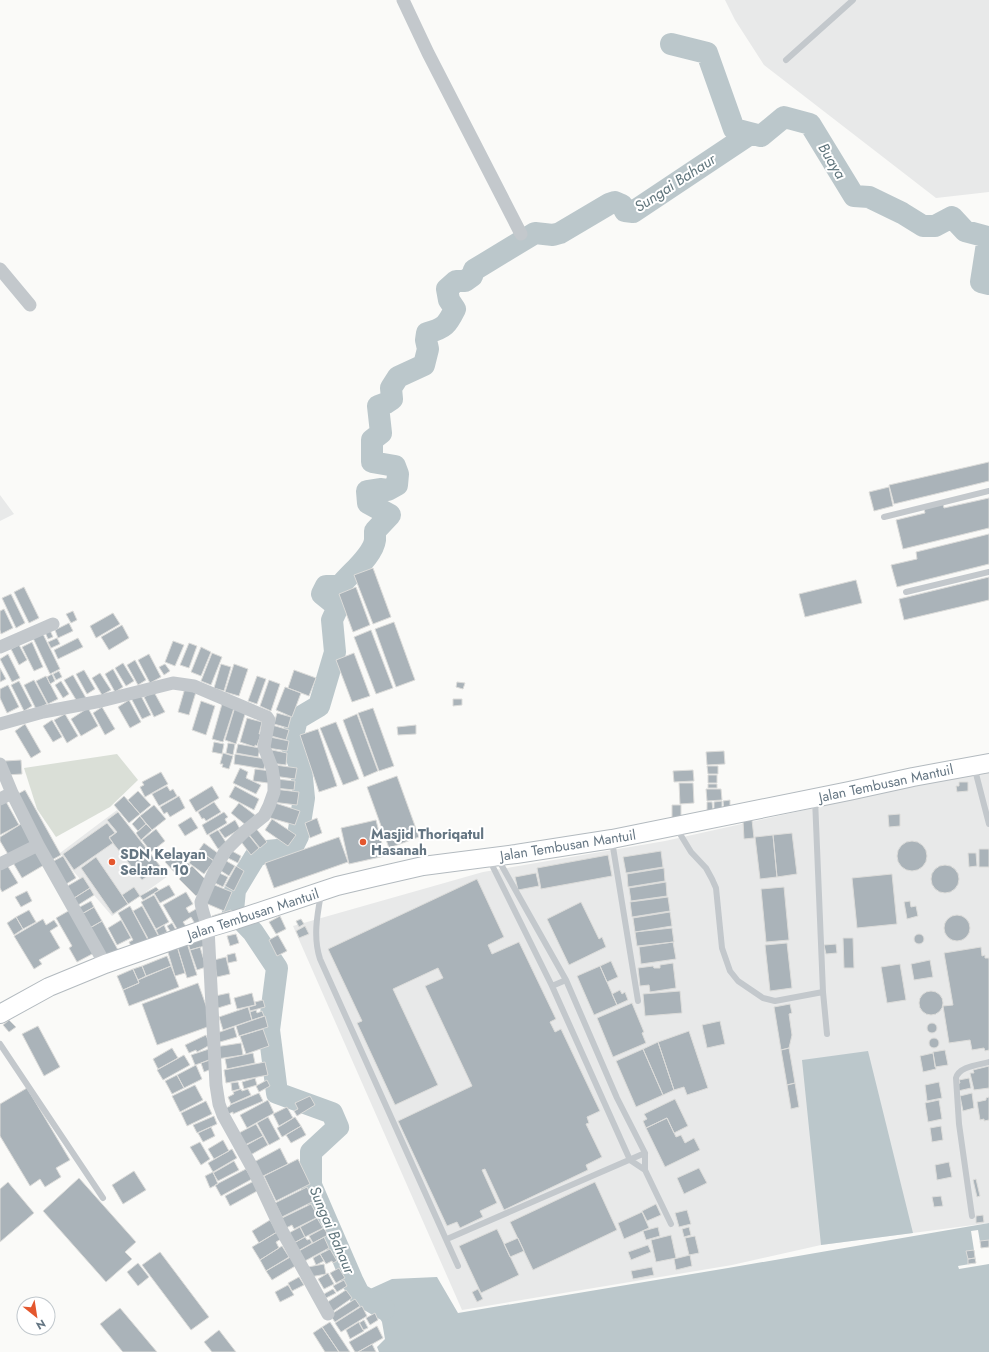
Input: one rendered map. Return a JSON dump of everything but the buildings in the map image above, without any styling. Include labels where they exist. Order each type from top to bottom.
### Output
[{"type":"street","points":[[403,0],[428,53],[521,234]]},
{"type":"street","points":[[0,269],[30,305]]},
{"type":"street","points":[[0,647],[53,624]]},
{"type":"street","points":[[0,724],[43,712],[101,701],[173,683],[194,686],[267,717],[269,720],[264,747],[274,781],[274,792],[270,806],[264,816],[234,841],[219,860],[201,906],[208,928],[216,1085],[219,1104],[223,1115],[253,1169],[281,1229],[328,1314]]},
{"type":"street","points":[[0,764],[6,796],[38,844],[105,964]]},
{"type":"street","name":"Jalan Tembusan Mantuil","points":[[0,1014],[49,987],[105,964],[208,928],[321,892],[375,877],[424,866],[516,854],[612,839],[981,764]]},
{"type":"street","points":[[0,864],[38,844]]},
{"type":"lane","points":[[786,60],[853,0]]},
{"type":"lane","points":[[884,517],[989,491]]},
{"type":"lane","points":[[906,592],[989,572]]},
{"type":"lane","points":[[981,764],[989,824]]},
{"type":"lane","points":[[815,798],[823,992],[827,1034]]},
{"type":"lane","points":[[675,826],[691,852],[706,868],[716,888],[722,948],[730,971],[738,981],[763,998],[775,1001],[823,992]]},
{"type":"lane","points":[[612,839],[638,1001]]},
{"type":"lane","points":[[492,857],[566,980],[617,1098],[645,1153],[645,1170],[671,1224]]},
{"type":"lane","points":[[492,857],[630,1160],[645,1170]]},
{"type":"lane","points":[[321,892],[316,929],[316,947],[320,959],[458,1266]]},
{"type":"lane","points":[[552,986],[566,980]]},
{"type":"lane","points":[[0,1044],[103,1198]]},
{"type":"lane","points":[[972,1216],[958,1124],[956,1078],[958,1072],[962,1069],[989,1062]]},
{"type":"lane","points":[[604,1103],[617,1098]]},
{"type":"lane","points":[[447,1239],[645,1153]]},
{"type":"shaded area","points":[[725,0],[989,0],[989,192],[936,198],[764,65],[735,20]]},
{"type":"shaded area","points":[[0,495],[14,514],[0,521]]},
{"type":"shaded area","points":[[117,754],[138,780],[110,807],[56,837],[37,809],[24,768]]},
{"type":"shaded area","points":[[989,769],[989,1223],[821,1245],[732,1265],[462,1310],[293,926],[483,872],[665,841]]},
{"type":"shaded area","name":"SDN Kelayan Selatan 10","points":[[117,810],[168,876],[112,916],[74,872],[60,853]]},
{"type":"shaded area","points":[[868,1051],[913,1233],[821,1245],[802,1060]]},
{"type":"shaded area","points":[[989,1223],[989,1352],[379,1352],[377,1347],[385,1339],[382,1322],[376,1312],[370,1312],[359,1294],[392,1279],[437,1277],[458,1313]]},
{"type":"pier","points":[[978,1230],[981,1248],[989,1247],[989,1264],[959,1269],[958,1266],[976,1263],[971,1231]]},
{"type":"waterway","name":"Buaya","points":[[671,44],[707,53],[734,129],[761,136],[784,117],[810,124],[854,196],[869,197],[902,213],[923,226],[935,226],[952,217],[965,231],[988,237],[981,282],[989,284]]},
{"type":"waterway","name":"Sungai Bahaur","points":[[384,1309],[359,1294],[311,1185],[311,1152],[338,1127],[332,1113],[277,1093],[269,1030],[277,968],[253,932],[233,911],[235,890],[255,857],[267,851],[288,849],[294,844],[298,836],[304,798],[301,768],[291,744],[297,719],[319,706],[335,652],[332,620],[338,607],[322,594],[326,586],[340,586],[366,558],[373,546],[375,531],[390,515],[368,503],[367,491],[380,489],[388,490],[397,485],[398,474],[395,466],[372,462],[372,440],[381,433],[378,406],[392,399],[391,388],[398,377],[424,365],[428,349],[426,340],[427,333],[445,325],[455,309],[449,300],[447,289],[456,281],[465,281],[472,276],[474,270],[535,233],[553,235],[560,233],[609,204],[615,202],[622,205],[625,211],[633,212],[750,134]]},
{"type":"place","name":"Masjid Thoriqatul Hasanah","points":[[363,842]]},
{"type":"place","name":"SDN Kelayan Selatan 10","points":[[112,862]]}]
